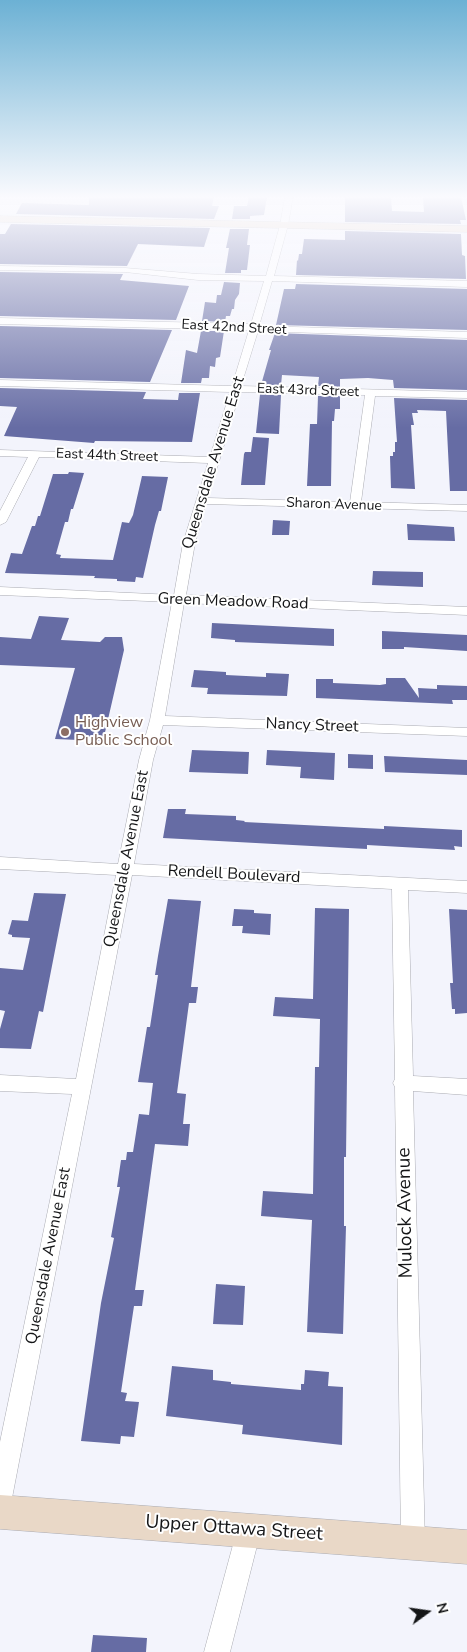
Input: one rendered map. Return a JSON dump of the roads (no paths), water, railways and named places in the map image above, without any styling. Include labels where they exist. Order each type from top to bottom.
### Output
[{"type":"main road","name":"Upper Ottawa Street","points":[[0,1512],[467,1547]]},
{"type":"street","points":[[168,274],[198,277],[467,284]]},
{"type":"street","name":"Queensdale Avenue East","points":[[0,1498],[126,870],[146,760],[157,720],[177,600],[189,543],[270,274]]},
{"type":"street","name":"East 42nd Street","points":[[0,320],[467,335]]},
{"type":"street","name":"East 43rd Street","points":[[0,383],[467,395]]},
{"type":"street","points":[[355,506],[370,393]]},
{"type":"street","name":"East 44th Street","points":[[0,453],[213,460]]},
{"type":"street","points":[[0,522],[35,454]]},
{"type":"street","name":"Sharon Avenue","points":[[202,501],[467,508]]},
{"type":"street","name":"Green Meadow Road","points":[[0,591],[467,611]]},
{"type":"street","name":"Nancy Street","points":[[157,720],[467,732]]},
{"type":"street","name":"Rendell Boulevard","points":[[0,863],[467,886]]},
{"type":"street","name":"Mulock Avenue","points":[[400,883],[402,1084],[413,1543]]},
{"type":"street","points":[[0,1083],[83,1087]]},
{"type":"street","points":[[402,1084],[467,1087]]},
{"type":"street","points":[[217,1652],[249,1530]]},
{"type":"place","name":"Highview Public School","points":[[65,732]]}]
